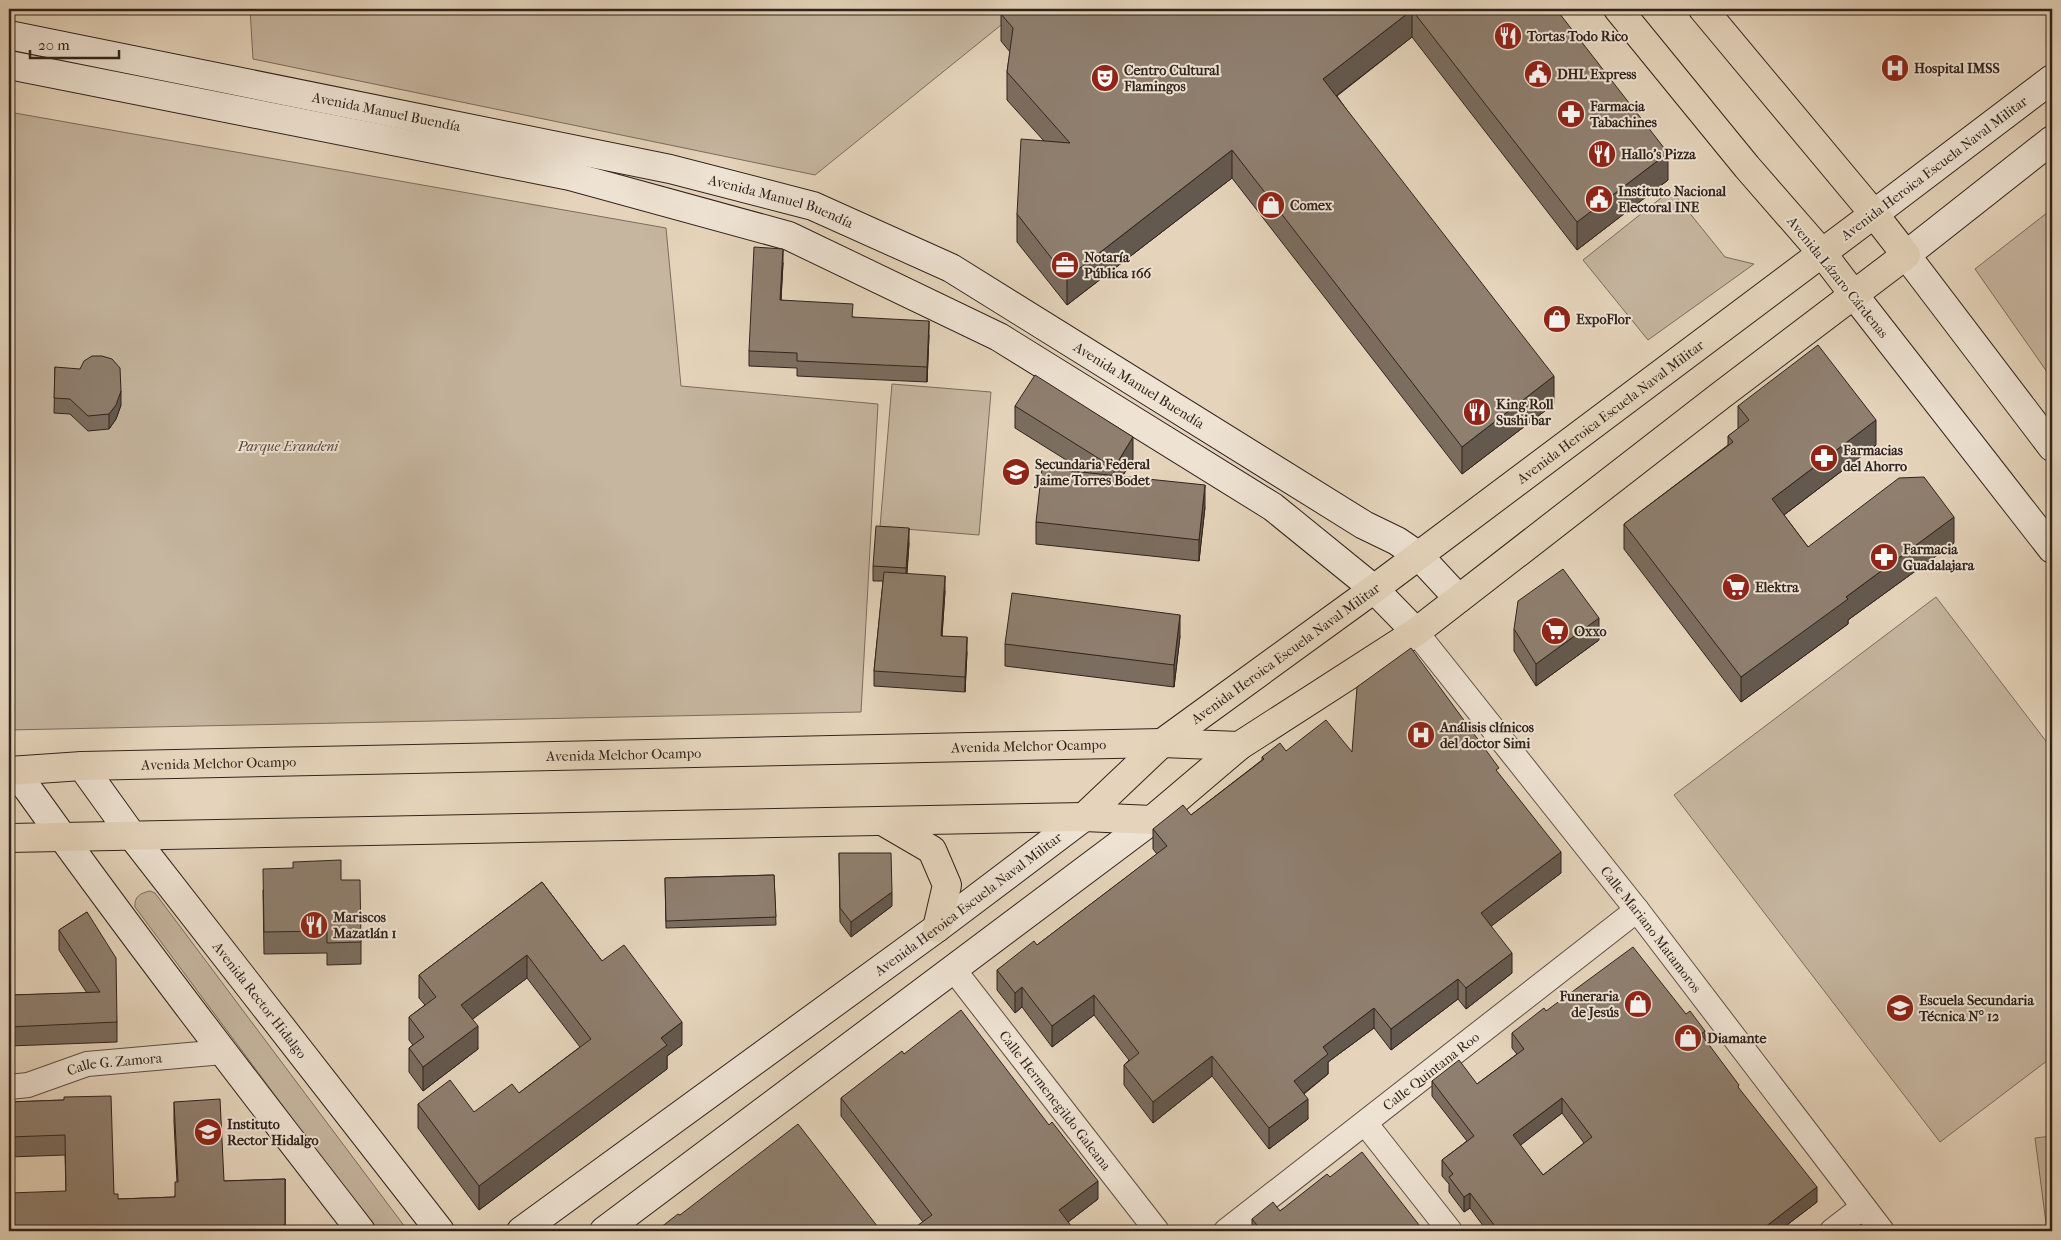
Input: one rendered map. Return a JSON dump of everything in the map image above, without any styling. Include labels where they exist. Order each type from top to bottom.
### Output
[{"type":"main road","name":"Avenida Lázaro Cárdenas","points":[[1618,9],[1747,167],[1822,253],[1854,295]]},
{"type":"main road","points":[[9,838],[1084,817],[1152,820],[1240,746],[1416,632],[1906,255],[1703,9]]},
{"type":"main road","name":"Avenida Heroica Escuela Naval Militar","points":[[1084,817],[1162,743],[1374,590],[1874,214]]},
{"type":"main road","name":"Avenida Melchor Ocampo","points":[[12,771],[82,766],[1162,743],[1240,746]]},
{"type":"main road","points":[[884,822],[932,850],[947,885],[936,928]]},
{"type":"street","name":"Avenida Manuel Buendía","points":[[9,35],[670,169],[813,206],[951,268],[1364,525],[1397,541],[1419,556],[1458,598]]},
{"type":"street","name":"Avenida Manuel Buendía","points":[[9,65],[570,176],[789,236],[999,337],[1273,507],[1374,590],[1416,632]]},
{"type":"street","name":"Avenida Heroica Escuela Naval Militar","points":[[1874,214],[2052,79]]},
{"type":"street","points":[[2052,140],[1906,255],[2052,447]]},
{"type":"street","name":"Avenida Lázaro Cárdenas","points":[[1854,295],[2052,549]]},
{"type":"street","name":"Calle Mariano Matamoros","points":[[1416,632],[1637,910],[1882,1231]]},
{"type":"street","name":"Avenida Rector Hidalgo","points":[[82,766],[133,837],[440,1231]]},
{"type":"street","points":[[12,771],[354,1229]]},
{"type":"street","name":"Avenida Heroica Escuela Naval Militar","points":[[521,1231],[936,928],[1084,817]]},
{"type":"street","points":[[604,1231],[1152,820]]},
{"type":"street","name":"Calle Quintana Roo","points":[[1226,1231],[1637,910]]},
{"type":"street","name":"Calle Hermenegildo Galeana","points":[[954,970],[1157,1231]]},
{"type":"street","name":"Calle G. Zamora","points":[[9,1087],[28,1085],[87,1064],[223,1052]]},
{"type":"street","points":[[1365,1123],[1450,1231]]},
{"type":"street","points":[[1832,1231],[1863,1207]]},
{"type":"green space","points":[[250,9],[1021,9],[815,175],[253,59]]},
{"type":"green space","name":"Parque Erandeni","points":[[9,112],[666,228],[681,386],[878,404],[861,712],[9,730]]},
{"type":"green space","points":[[1671,190],[1725,257],[1754,264],[1648,340],[1583,260]]},
{"type":"green space","points":[[2052,209],[2052,379],[1975,269]]},
{"type":"green space","points":[[892,384],[991,392],[979,535],[880,527]]},
{"type":"green space","name":"Escuela Secundaria Técnica N° 12","points":[[1936,597],[2052,749],[2052,1057],[1940,1142],[1674,795]]},
{"type":"green space","points":[[150,891],[155,893],[408,1231],[376,1231],[135,907],[138,896]]},
{"type":"green space","points":[[2052,1136],[2052,1231],[2047,1231],[2035,1138]]},
{"type":"building","points":[[1007,9],[1556,9],[1668,153],[1577,222],[1412,10],[1323,79],[1554,376],[1462,447],[1232,150],[1067,278],[1017,214],[1021,139],[1070,143],[1007,72],[1013,28],[1001,14]]},
{"type":"building","points":[[754,247],[783,249],[780,300],[853,304],[852,317],[929,321],[927,367],[797,361],[797,353],[749,351]]},
{"type":"building","points":[[1818,345],[1876,420],[1772,499],[1808,547],[1899,478],[1924,477],[1954,517],[1846,597],[1848,599],[1741,677],[1624,524],[1733,442],[1728,436],[1749,420],[1738,406]]},
{"type":"building","points":[[92,356],[112,359],[120,368],[121,391],[116,405],[109,414],[88,416],[70,399],[54,398],[55,367],[80,369],[84,361]]},
{"type":"building","points":[[1035,375],[1133,437],[1114,468],[1015,406]]},
{"type":"building","points":[[1042,468],[1205,485],[1199,540],[1036,522]]},
{"type":"building","points":[[876,526],[909,528],[906,568],[873,566]]},
{"type":"building","name":"Oxxo","points":[[1563,569],[1599,618],[1536,664],[1514,629],[1518,601]]},
{"type":"building","points":[[884,572],[945,576],[941,636],[967,637],[965,677],[874,671]]},
{"type":"building","points":[[1012,593],[1180,615],[1174,665],[1005,644]]},
{"type":"building","points":[[1411,648],[1499,768],[1496,770],[1561,852],[1481,913],[1512,953],[1466,988],[1458,979],[1391,1029],[1374,1008],[1323,1047],[1328,1054],[1294,1081],[1308,1099],[1269,1128],[1212,1056],[1153,1102],[1124,1065],[1139,1053],[1094,995],[1052,1026],[1022,987],[1015,993],[997,970],[1034,941],[1037,945],[1167,846],[1153,829],[1183,805],[1191,815],[1264,759],[1262,757],[1280,743],[1286,751],[1326,720],[1352,752],[1357,687]]},
{"type":"building","points":[[839,853],[891,853],[892,892],[851,922],[840,908]]},
{"type":"building","points":[[341,860],[341,880],[360,880],[361,942],[327,943],[327,931],[264,932],[263,869],[293,868],[293,862]]},
{"type":"building","points":[[774,875],[776,917],[666,921],[665,878]]},
{"type":"building","points":[[542,882],[602,961],[624,945],[682,1022],[661,1038],[667,1045],[479,1186],[418,1104],[450,1080],[474,1112],[512,1084],[519,1093],[591,1039],[527,955],[461,1005],[478,1026],[423,1067],[409,1048],[424,1037],[409,1017],[436,997],[419,975]]},
{"type":"building","points":[[9,893],[12,995],[100,992],[59,930],[87,912],[116,958],[117,1022],[9,1027]]},
{"type":"building","points":[[1633,947],[1686,1014],[1690,1011],[1705,1031],[1701,1034],[1739,1085],[1738,1087],[1817,1187],[1760,1231],[1503,1231],[1499,1227],[1497,1229],[1470,1193],[1464,1197],[1449,1177],[1453,1174],[1442,1160],[1474,1136],[1432,1081],[1459,1060],[1477,1084],[1524,1049],[1512,1033],[1544,1008],[1546,1011]],"holes":[[[1562,1098],[1592,1137],[1543,1175],[1513,1135]]]},
{"type":"building","points":[[961,1010],[1049,1125],[1052,1122],[1098,1181],[1059,1210],[1075,1231],[910,1231],[932,1215],[841,1098],[902,1051],[904,1054]]},
{"type":"building","points":[[111,1096],[114,1194],[118,1194],[118,1199],[175,1197],[175,1182],[178,1182],[174,1102],[220,1099],[224,1181],[285,1179],[285,1224],[275,1231],[9,1231],[9,1193],[66,1191],[65,1135],[9,1137],[9,1102],[64,1100],[64,1097]]},
{"type":"building","points":[[798,1124],[881,1231],[656,1231],[678,1214],[680,1215]]},
{"type":"building","points":[[1362,1152],[1423,1230],[1428,1226],[1432,1231],[1262,1231],[1252,1219],[1273,1202],[1280,1211],[1327,1174],[1330,1177]]},
{"type":"place","name":"Tortas Todo Rico","points":[[1508,36]]},
{"type":"place","name":"Hospital IMSS","points":[[1895,68]]},
{"type":"place","name":"DHL Express","points":[[1538,74]]},
{"type":"place","name":"Centro Cultural Flamingos","points":[[1105,78]]},
{"type":"place","name":"Farmacia Tabachines","points":[[1571,114]]},
{"type":"place","name":"Hallo's Pizza","points":[[1602,154]]},
{"type":"place","name":"Instituto Nacional Electoral INE","points":[[1599,199]]},
{"type":"place","name":"Comex","points":[[1271,205]]},
{"type":"place","name":"Notaría Pública 166","points":[[1065,265]]},
{"type":"place","name":"ExpoFlor","points":[[1557,319]]},
{"type":"place","name":"King Roll Sushi bar","points":[[1477,412]]},
{"type":"place","name":"Farmacias del Ahorro","points":[[1824,458]]},
{"type":"place","name":"Secundaria Federal Jaime Torres Bodet","points":[[1016,472]]},
{"type":"place","name":"Farmacia Guadalajara","points":[[1884,557]]},
{"type":"place","name":"Elektra","points":[[1736,587]]},
{"type":"place","name":"Oxxo","points":[[1555,631]]},
{"type":"place","name":"Análisis clínicos del doctor Simi","points":[[1421,735]]},
{"type":"place","name":"Mariscos Mazatlán 1","points":[[314,925]]},
{"type":"place","name":"Funeraria de Jesús","points":[[1638,1004]]},
{"type":"place","name":"Escuela Secundaria Técnica N° 12","points":[[1900,1008]]},
{"type":"place","name":"Diamante","points":[[1688,1038]]},
{"type":"place","name":"Instituto Rector Hidalgo","points":[[208,1132]]}]
